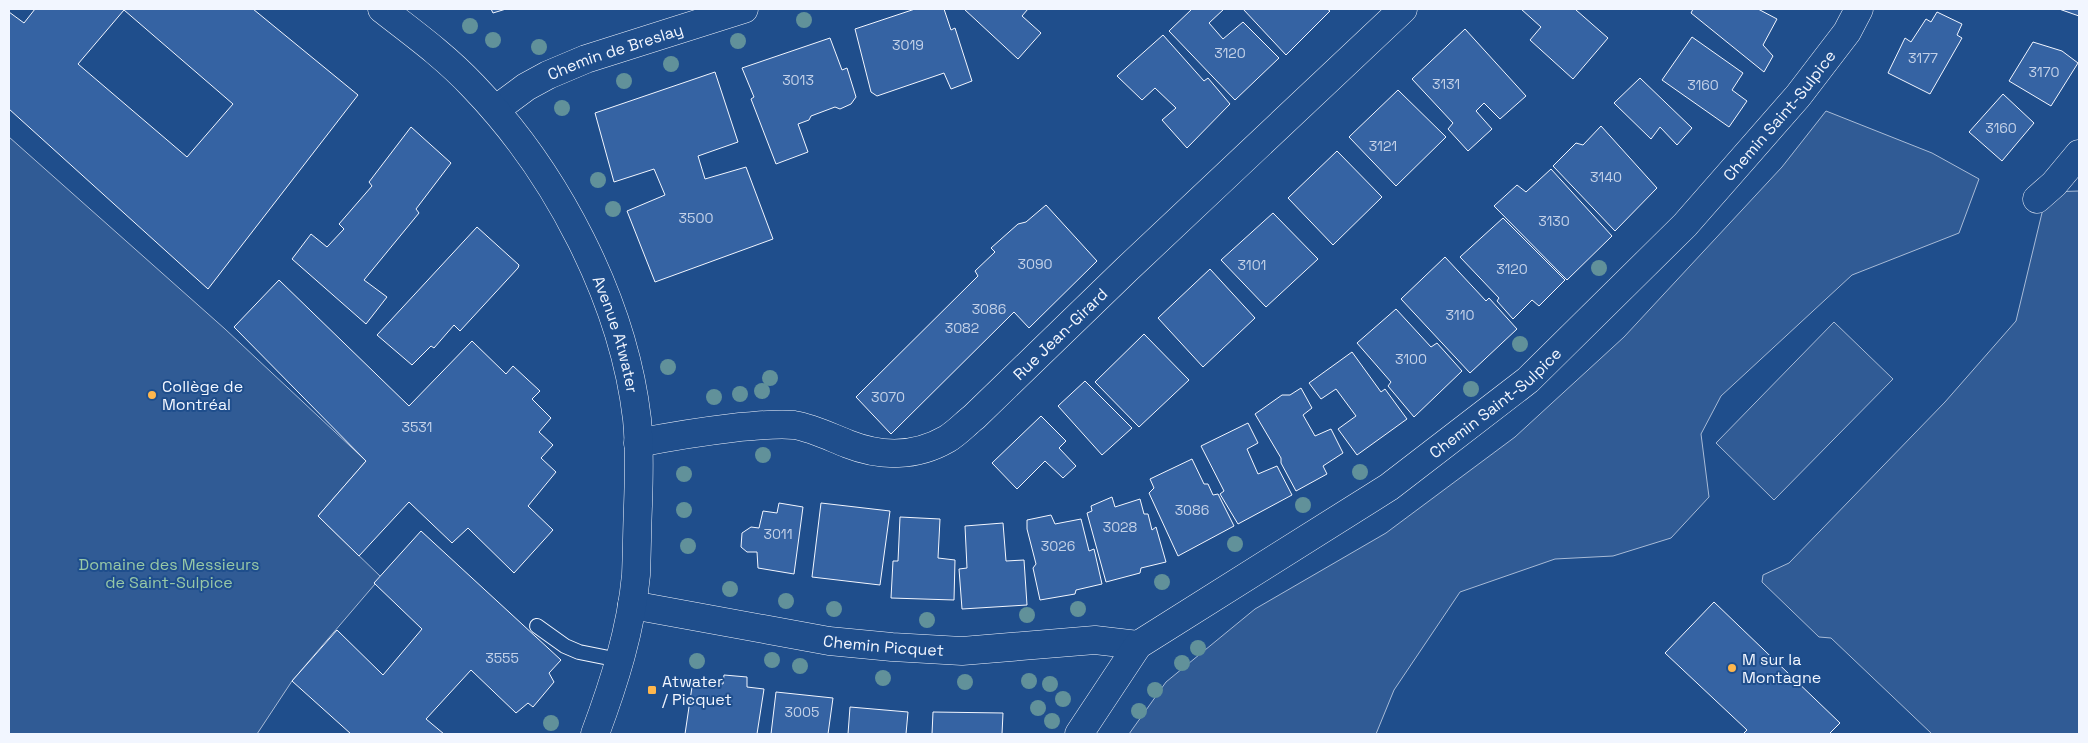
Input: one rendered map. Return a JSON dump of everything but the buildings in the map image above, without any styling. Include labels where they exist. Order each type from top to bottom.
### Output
[{"type":"street","name":"Avenue Atwater","points":[[382,9],[457,70],[495,110],[529,152],[573,224],[592,264],[624,354],[636,408],[638,443],[637,549],[632,605],[619,660],[595,734]]},
{"type":"street","name":"Chemin de Breslay","points":[[495,110],[526,87],[548,74],[586,59],[744,9]]},
{"type":"street","name":"Rue Jean-Girard","points":[[638,443],[677,435],[770,424],[793,425],[814,430],[873,452],[897,454],[923,450],[947,439],[974,417],[1127,269],[1403,9]]},
{"type":"street","name":"Chemin Saint-Sulpice","points":[[1079,734],[1138,645],[1390,487],[1528,380],[1692,218],[1798,96],[1847,32],[1859,9]]},
{"type":"street","points":[[2037,199],[2054,184],[2079,154]]},
{"type":"street","name":"Chemin Picquet","points":[[632,605],[829,641],[892,647],[962,651],[1095,640],[1138,645]]},
{"type":"lane","points":[[537,626],[565,646],[579,652],[619,660]]},
{"type":"shaded area","points":[[1826,111],[1932,153],[1979,179],[1959,233],[1852,275],[1721,396],[1701,434],[1709,497],[1671,538],[1613,556],[1555,559],[1460,592],[1394,690],[1376,734],[1129,734],[1166,682],[1255,609],[1386,533],[1515,437],[1624,337],[1782,167]]},
{"type":"shaded area","name":"Domaine des Messieurs de Saint-Sulpice","points":[[9,137],[225,329],[366,461],[318,516],[381,577],[292,681],[257,734],[9,734]]},
{"type":"shaded area","points":[[2079,191],[2079,734],[1932,734],[1831,638],[1819,637],[1762,582],[1763,575],[1789,563],[1945,402],[2016,321],[2047,192]]},
{"type":"shaded area","points":[[1834,322],[1893,379],[1774,500],[1716,443]]},
{"type":"place","name":"Collège de Montréal","points":[[152,395]]},
{"type":"place","name":"M sur la Montagne","points":[[1732,668]]},
{"type":"place","name":"Atwater / Picquet","points":[[652,690]]}]
